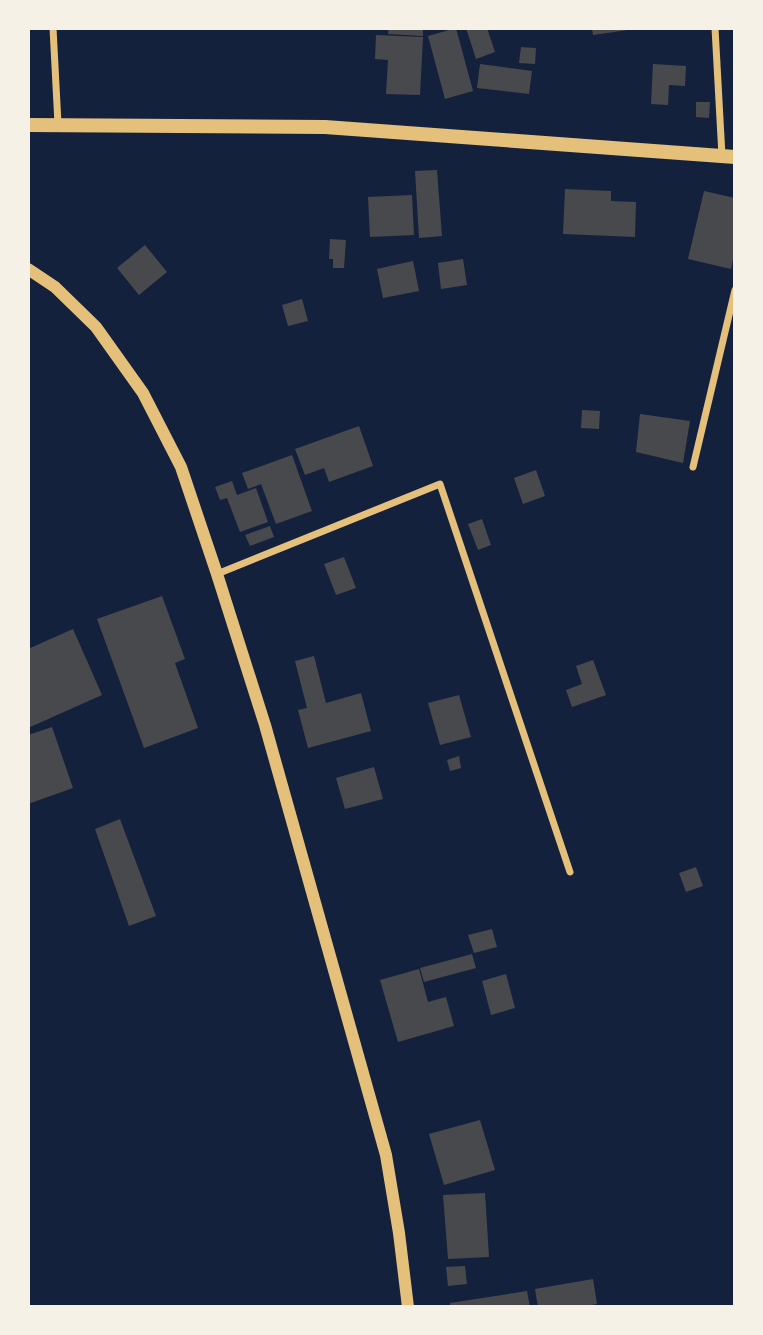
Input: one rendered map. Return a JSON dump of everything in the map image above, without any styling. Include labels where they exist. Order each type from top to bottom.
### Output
[{"type":"main road","points":[[28,125],[325,127],[728,156]]},
{"type":"street","points":[[53,28],[58,124]]},
{"type":"street","points":[[715,28],[728,156]]},
{"type":"street","points":[[28,269],[55,287],[96,327],[143,393],[181,467],[265,724],[386,1156],[406,1277],[408,1307]]},
{"type":"street","points":[[693,467],[735,290]]},
{"type":"street","points":[[217,574],[440,484],[570,872]]},
{"type":"building","points":[[389,28],[423,28],[423,36],[388,34]]},
{"type":"building","points":[[456,28],[473,91],[445,99],[428,36]]},
{"type":"building","points":[[466,28],[487,28],[495,52],[476,59]]},
{"type":"building","points":[[592,28],[628,28],[628,30],[593,35]]},
{"type":"building","points":[[376,35],[423,37],[420,95],[386,94],[388,60],[375,59]]},
{"type":"building","points":[[521,47],[536,48],[535,64],[519,63]]},
{"type":"building","points":[[480,64],[532,71],[529,94],[477,88]]},
{"type":"building","points":[[653,64],[686,66],[685,86],[669,85],[668,105],[651,104]]},
{"type":"building","points":[[696,102],[710,102],[709,118],[696,117]]},
{"type":"building","points":[[437,170],[442,236],[419,238],[415,171]]},
{"type":"building","points":[[565,189],[611,191],[611,201],[636,202],[635,237],[563,234]]},
{"type":"building","points":[[704,191],[735,198],[735,250],[731,269],[688,259]]},
{"type":"building","points":[[412,195],[414,235],[370,237],[368,197]]},
{"type":"building","points":[[330,239],[346,240],[344,268],[333,268],[333,259],[329,259]]},
{"type":"building","points":[[145,245],[167,272],[139,295],[117,268]]},
{"type":"building","points":[[463,259],[467,285],[441,289],[438,263]]},
{"type":"building","points":[[413,261],[419,291],[383,298],[377,269]]},
{"type":"building","points":[[302,299],[308,321],[288,326],[282,305]]},
{"type":"building","points":[[582,410],[600,411],[599,429],[581,428]]},
{"type":"building","points":[[640,414],[690,421],[683,463],[636,452]]},
{"type":"building","points":[[359,426],[373,466],[329,482],[324,468],[305,475],[295,449]]},
{"type":"building","points":[[292,455],[312,511],[276,524],[261,484],[248,489],[242,473]]},
{"type":"building","points":[[536,470],[545,496],[523,504],[514,478]]},
{"type":"building","points":[[232,481],[237,495],[256,488],[268,522],[240,532],[227,498],[220,500],[215,487]]},
{"type":"building","points":[[482,519],[491,545],[478,550],[468,524]]},
{"type":"building","points":[[270,526],[274,537],[250,546],[245,535]]},
{"type":"building","points":[[344,557],[356,588],[336,595],[324,564]]},
{"type":"building","points":[[162,596],[185,659],[175,663],[198,728],[144,748],[97,619]]},
{"type":"building","points":[[73,629],[102,695],[28,728],[28,649]]},
{"type":"building","points":[[314,656],[326,703],[361,693],[371,731],[308,748],[298,710],[307,708],[295,661]]},
{"type":"building","points":[[593,660],[606,695],[572,707],[566,690],[582,684],[576,666]]},
{"type":"building","points":[[459,695],[471,737],[440,745],[428,703]]},
{"type":"building","points":[[52,727],[73,788],[28,804],[28,735]]},
{"type":"building","points":[[459,756],[461,768],[450,771],[447,760]]},
{"type":"building","points":[[374,767],[383,799],[345,809],[336,778]]},
{"type":"building","points":[[120,819],[156,916],[129,926],[95,829]]},
{"type":"building","points":[[696,867],[703,886],[686,892],[679,873]]},
{"type":"building","points":[[492,929],[497,947],[474,953],[468,935]]},
{"type":"building","points":[[472,954],[476,968],[424,982],[420,968]]},
{"type":"building","points":[[419,969],[428,1002],[446,997],[454,1026],[398,1042],[380,980]]},
{"type":"building","points":[[506,974],[515,1008],[491,1015],[482,981]]},
{"type":"building","points":[[480,1120],[495,1170],[444,1185],[429,1134]]},
{"type":"building","points":[[485,1193],[489,1257],[448,1259],[443,1195]]},
{"type":"building","points":[[465,1266],[467,1284],[448,1286],[446,1267]]},
{"type":"building","points":[[593,1279],[597,1304],[538,1307],[535,1289]]},
{"type":"building","points":[[527,1291],[530,1307],[450,1307],[450,1303]]}]
